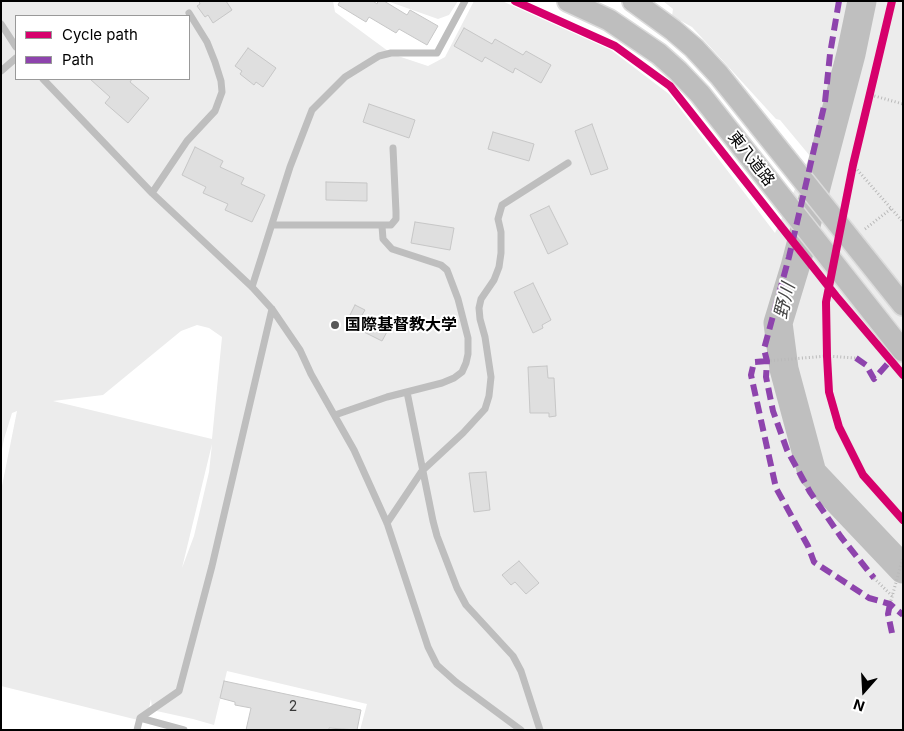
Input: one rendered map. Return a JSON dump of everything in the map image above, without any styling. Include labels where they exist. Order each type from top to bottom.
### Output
[{"type":"main road","name":"東八道路","points":[[568,1],[609,20],[658,54],[700,94],[903,351]]},
{"type":"main road","name":"東八道路","points":[[633,1],[694,48],[719,75],[903,305]]},
{"type":"lane","points":[[252,287],[290,167],[312,110],[345,78],[379,56],[391,53],[437,53],[465,1]]},
{"type":"lane","points":[[152,193],[187,141],[215,111],[222,92],[221,81],[207,42],[189,13]]},
{"type":"lane","points":[[1,24],[15,45]]},
{"type":"lane","points":[[1,71],[15,59]]},
{"type":"lane","points":[[43,80],[152,193],[252,287],[272,309],[300,350],[311,374],[354,450],[387,524],[428,647],[437,665],[456,682],[521,730]]},
{"type":"lane","points":[[272,225],[391,225],[396,219],[393,148]]},
{"type":"lane","points":[[387,524],[422,471],[477,420],[485,409],[489,396],[491,377],[479,308],[481,300],[494,280],[499,268],[501,232],[498,219],[502,205],[568,163]]},
{"type":"lane","points":[[335,415],[454,378],[462,372],[468,354],[468,338],[458,299],[447,270],[441,265],[392,249],[383,239],[382,226]]},
{"type":"lane","points":[[137,730],[140,718],[180,691],[212,566],[272,309]]},
{"type":"lane","points":[[407,392],[437,536],[466,605],[513,656],[521,671],[540,730]]},
{"type":"lane","points":[[140,718],[184,730]]},
{"type":"path","points":[[892,1],[853,165],[903,222]]},
{"type":"path","points":[[871,95],[903,104]]},
{"type":"path","points":[[863,230],[892,208]]},
{"type":"path","points":[[826,302],[827,356]]},
{"type":"path","points":[[767,361],[827,356],[856,358]]},
{"type":"path","points":[[890,604],[903,557]]},
{"type":"path","points":[[874,578],[893,597]]},
{"type":"shaded area","name":"国際基督教大学","points":[[1,1],[333,1],[335,12],[392,54],[428,66],[445,57],[474,1],[502,1],[611,50],[669,94],[775,233],[810,156],[780,120],[776,119],[692,27],[672,16],[673,9],[663,1],[903,1],[903,730],[360,730],[367,704],[227,671],[214,725],[152,710],[151,699],[146,722],[1,686],[1,491],[17,411],[12,413],[1,454]],"holes":[[[197,325],[209,328],[222,337],[212,439],[53,401],[103,395],[181,331]],[[212,444],[209,472],[194,536],[182,568]]]},
{"type":"shaded area","points":[[387,1],[458,1],[449,15],[438,19]]},
{"type":"building","points":[[199,1],[226,1],[232,10],[213,23],[208,15],[205,17],[197,6],[200,4]]},
{"type":"building","points":[[340,1],[373,1],[377,4],[378,1],[384,1],[407,15],[410,10],[438,26],[427,45],[399,29],[396,33],[369,17],[366,22],[338,5]]},
{"type":"building","points":[[464,28],[492,44],[495,39],[523,55],[526,51],[551,65],[541,83],[515,68],[513,73],[485,57],[482,62],[454,46]]},
{"type":"building","points":[[248,48],[276,68],[263,87],[256,82],[254,85],[240,74],[242,71],[235,66]]},
{"type":"building","points":[[91,80],[131,80],[130,82],[149,98],[128,123],[105,103],[110,97]]},
{"type":"building","points":[[369,104],[415,120],[409,138],[363,122]]},
{"type":"building","points":[[592,124],[608,169],[591,175],[575,131]]},
{"type":"building","points":[[493,132],[534,144],[529,161],[488,149]]},
{"type":"building","points":[[195,147],[223,161],[220,167],[244,178],[241,184],[265,195],[252,222],[225,210],[228,204],[203,193],[206,187],[182,175]]},
{"type":"building","points":[[326,182],[367,183],[367,201],[326,200]]},
{"type":"building","points":[[549,206],[568,244],[548,254],[530,215]]},
{"type":"building","points":[[415,222],[454,228],[450,250],[411,243]]},
{"type":"building","points":[[533,283],[551,320],[542,325],[543,328],[533,333],[514,292]]},
{"type":"building","points":[[355,305],[365,310],[362,315],[389,328],[382,341],[346,323]]},
{"type":"building","points":[[547,366],[548,378],[554,378],[556,416],[549,417],[549,413],[530,413],[528,367]]},
{"type":"building","points":[[486,472],[490,510],[474,512],[469,473]]},
{"type":"building","points":[[519,561],[539,583],[526,594],[515,582],[511,585],[502,575]]},
{"type":"building","points":[[224,681],[361,710],[357,730],[329,728],[329,730],[246,730],[251,708],[235,705],[235,702],[220,698]]},
{"type":"waterway","name":"野川","points":[[862,1],[851,54],[795,267],[778,323],[784,369],[812,473],[903,569]]},
{"type":"marked path","points":[[839,1],[830,54],[825,102],[789,257],[764,349],[767,361],[766,377],[773,411],[787,450],[810,492],[841,537],[874,578]]},
{"type":"marked path","points":[[856,358],[866,365],[874,379],[891,360]]},
{"type":"marked path","points":[[767,361],[754,362],[751,375],[776,488],[808,546],[814,562],[869,598],[890,604],[903,615]]},
{"type":"marked path","points":[[890,604],[888,614],[892,633]]},
{"type":"cycle path","points":[[515,1],[615,46],[670,86],[836,296],[903,375]]},
{"type":"cycle path","points":[[892,1],[853,165],[826,302],[827,356],[829,392],[839,427],[863,475],[903,520]]},
{"type":"place","name":"国際基督教大学","points":[[335,325]]}]
